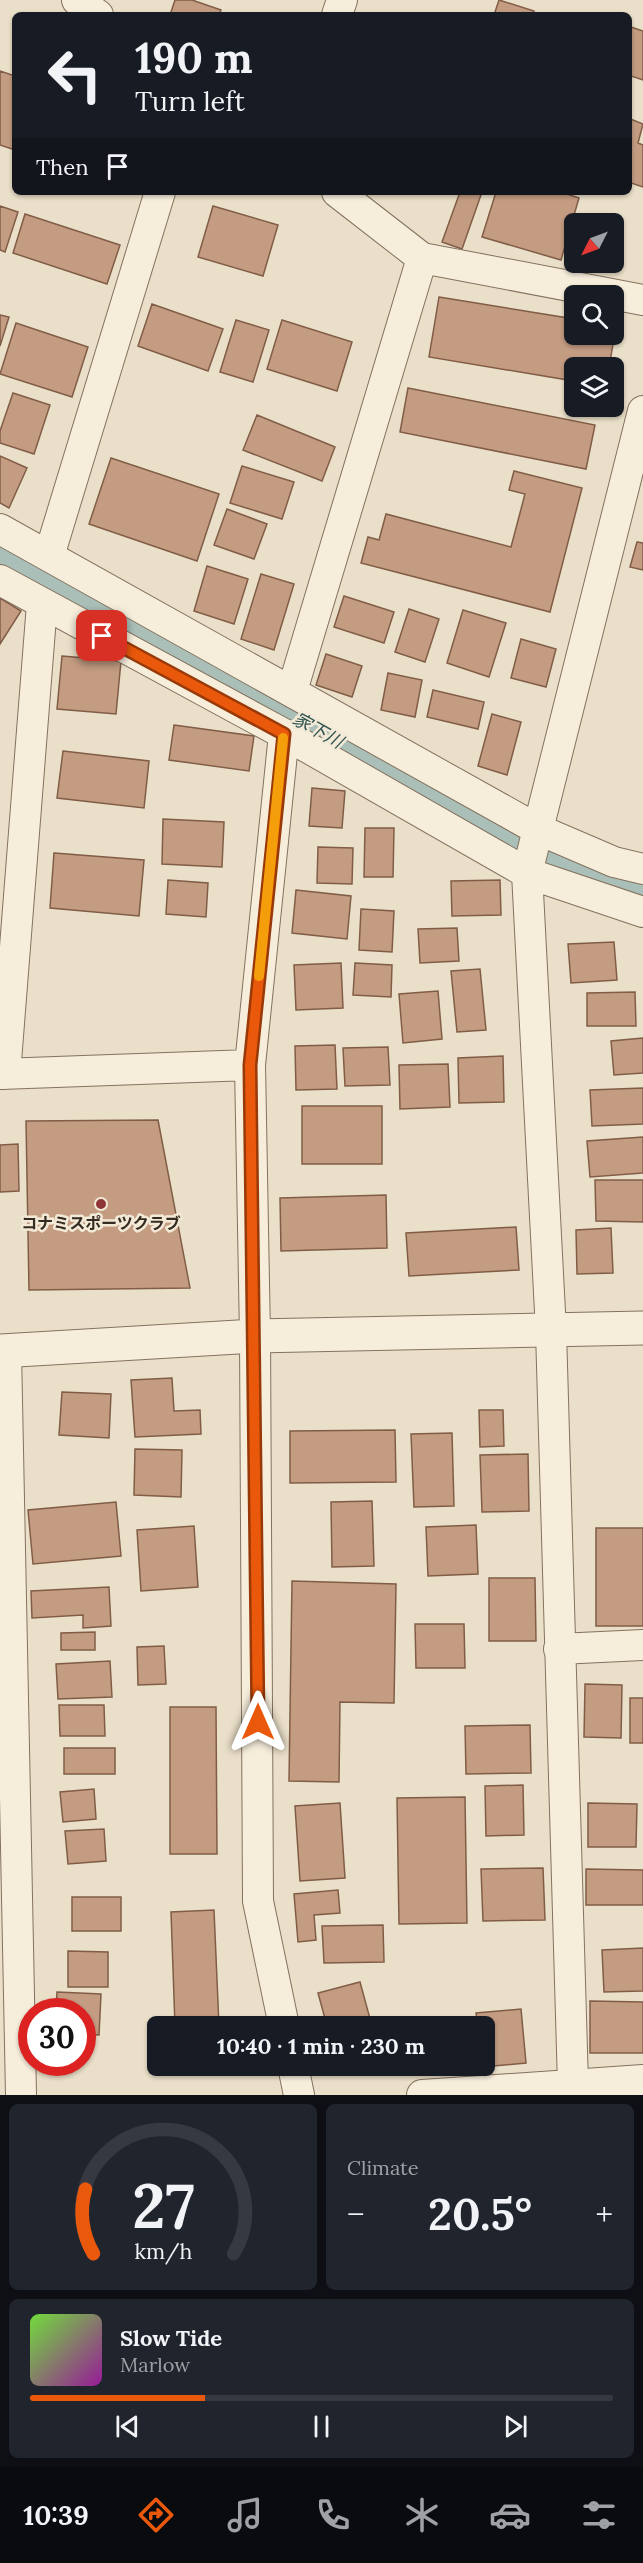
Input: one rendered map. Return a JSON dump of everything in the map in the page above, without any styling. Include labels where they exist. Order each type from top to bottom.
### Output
[{"type":"street","points":[[77,0],[94,12]]},
{"type":"street","points":[[49,556],[159,195]]},
{"type":"street","points":[[342,195],[422,258],[643,300]]},
{"type":"street","points":[[292,691],[422,258]]},
{"type":"street","points":[[573,2085],[551,1331],[527,873],[643,411]]},
{"type":"street","points":[[0,529],[537,829],[614,862],[643,869]]},
{"type":"street","points":[[0,580],[284,734],[527,873],[643,912]]},
{"type":"street","points":[[42,604],[2,1074],[250,1065]]},
{"type":"street","points":[[282,2016],[258,1901],[255,1336],[250,1065],[284,734]]},
{"type":"street","points":[[21,2095],[3,1351],[255,1336],[643,1328]]},
{"type":"street","points":[[559,1649],[643,1645]]},
{"type":"street","points":[[295,2076],[299,2095]]},
{"type":"street","points":[[422,2095],[643,2080]]},
{"type":"building","points":[[175,0],[192,0],[221,10],[220,12],[171,12]]},
{"type":"building","points":[[499,0],[534,11],[534,12],[495,12]]},
{"type":"building","points":[[632,27],[643,31],[643,80],[632,76]]},
{"type":"building","points":[[0,71],[12,75],[12,149],[0,145]]},
{"type":"building","points":[[632,120],[643,124],[638,143],[643,145],[643,187],[632,183]]},
{"type":"building","points":[[459,195],[481,195],[462,249],[442,242]]},
{"type":"building","points":[[495,195],[570,195],[579,198],[575,213],[564,213],[564,250],[561,260],[482,237]]},
{"type":"building","points":[[0,206],[18,212],[5,252],[0,250]]},
{"type":"building","points":[[213,206],[278,225],[263,276],[198,257]]},
{"type":"building","points":[[25,214],[120,245],[107,284],[13,253]]},
{"type":"building","points":[[439,297],[564,317],[564,345],[613,345],[611,357],[564,357],[564,379],[429,357]]},
{"type":"building","points":[[152,304],[223,329],[208,371],[138,346]]},
{"type":"building","points":[[0,315],[9,317],[0,346]]},
{"type":"building","points":[[236,320],[269,330],[253,382],[220,372]]},
{"type":"building","points":[[282,320],[352,342],[337,391],[267,369]]},
{"type":"building","points":[[16,323],[88,347],[72,397],[0,374]]},
{"type":"building","points":[[408,388],[595,425],[586,469],[400,432]]},
{"type":"building","points":[[13,393],[50,405],[34,454],[0,443],[0,431]]},
{"type":"building","points":[[257,415],[335,447],[322,481],[243,450]]},
{"type":"building","points":[[0,456],[27,468],[9,508],[0,503]]},
{"type":"building","points":[[111,458],[219,494],[197,561],[89,524]]},
{"type":"building","points":[[242,466],[294,482],[282,519],[230,503]]},
{"type":"building","points":[[514,471],[582,488],[550,612],[361,563],[368,537],[379,540],[386,514],[511,547],[525,494],[509,490]]},
{"type":"building","points":[[227,509],[267,524],[254,559],[214,545]]},
{"type":"building","points":[[637,542],[643,543],[643,570],[630,567]]},
{"type":"building","points":[[207,566],[248,579],[234,624],[194,611]]},
{"type":"building","points":[[261,574],[294,584],[274,650],[241,639]]},
{"type":"building","points":[[344,596],[394,612],[384,643],[334,627]]},
{"type":"building","points":[[0,598],[21,611],[0,644]]},
{"type":"building","points":[[409,609],[439,619],[425,662],[395,652]]},
{"type":"building","points":[[463,610],[506,623],[489,677],[447,663]]},
{"type":"building","points":[[521,639],[556,649],[546,687],[511,678]]},
{"type":"building","points":[[326,654],[362,666],[352,697],[316,685]]},
{"type":"building","points":[[62,656],[121,661],[116,714],[57,709]]},
{"type":"building","points":[[388,673],[422,680],[415,717],[381,710]]},
{"type":"building","points":[[433,690],[484,702],[478,729],[427,717]]},
{"type":"building","points":[[492,714],[521,722],[507,775],[478,766]]},
{"type":"building","points":[[174,725],[254,736],[249,771],[169,760]]},
{"type":"building","points":[[63,751],[149,761],[144,808],[57,798]]},
{"type":"building","points":[[312,788],[345,791],[342,828],[309,826]]},
{"type":"building","points":[[163,819],[224,822],[222,867],[162,864]]},
{"type":"building","points":[[365,828],[394,828],[393,877],[364,877]]},
{"type":"building","points":[[318,847],[353,848],[352,884],[317,883]]},
{"type":"building","points":[[54,853],[144,860],[139,916],[50,908]]},
{"type":"building","points":[[168,880],[208,883],[206,917],[166,914]]},
{"type":"building","points":[[500,880],[501,915],[452,916],[451,881]]},
{"type":"building","points":[[296,890],[351,896],[347,939],[292,933]]},
{"type":"building","points":[[361,909],[394,911],[392,952],[359,950]]},
{"type":"building","points":[[457,928],[459,961],[420,963],[418,929]]},
{"type":"building","points":[[614,942],[617,980],[571,983],[568,944]]},
{"type":"building","points":[[341,963],[343,1008],[296,1010],[294,965]]},
{"type":"building","points":[[355,963],[392,965],[391,997],[353,995]]},
{"type":"building","points":[[480,969],[486,1030],[457,1032],[451,971]]},
{"type":"building","points":[[438,991],[442,1039],[403,1043],[399,994]]},
{"type":"building","points":[[635,992],[636,1026],[587,1026],[587,993]]},
{"type":"building","points":[[643,1038],[643,1073],[614,1075],[611,1041]]},
{"type":"building","points":[[335,1045],[337,1089],[296,1090],[295,1046]]},
{"type":"building","points":[[388,1047],[390,1085],[345,1086],[343,1048]]},
{"type":"building","points":[[503,1056],[504,1102],[459,1103],[458,1058]]},
{"type":"building","points":[[448,1064],[450,1107],[400,1109],[399,1065]]},
{"type":"building","points":[[643,1088],[643,1124],[592,1126],[590,1090]]},
{"type":"building","points":[[302,1106],[382,1106],[382,1164],[302,1164]]},
{"type":"building","name":"コナミスポーツクラブ","points":[[158,1120],[190,1288],[29,1290],[26,1121]]},
{"type":"building","points":[[643,1137],[643,1173],[590,1177],[587,1141]]},
{"type":"building","points":[[18,1144],[19,1191],[0,1192],[0,1145]]},
{"type":"building","points":[[595,1180],[643,1180],[643,1222],[596,1221]]},
{"type":"building","points":[[386,1195],[387,1248],[281,1251],[280,1198]]},
{"type":"building","points":[[516,1227],[519,1270],[409,1276],[406,1233]]},
{"type":"building","points":[[611,1228],[613,1273],[577,1274],[576,1230]]},
{"type":"building","points":[[172,1378],[174,1411],[200,1410],[201,1434],[135,1437],[131,1380]]},
{"type":"building","points":[[62,1392],[111,1394],[109,1438],[59,1435]]},
{"type":"building","points":[[479,1410],[503,1410],[504,1446],[480,1447]]},
{"type":"building","points":[[395,1430],[396,1482],[290,1483],[290,1431]]},
{"type":"building","points":[[452,1433],[454,1506],[414,1507],[411,1434]]},
{"type":"building","points":[[135,1449],[182,1450],[181,1497],[134,1495]]},
{"type":"building","points":[[528,1454],[529,1511],[482,1512],[480,1455]]},
{"type":"building","points":[[372,1501],[374,1566],[332,1567],[331,1502]]},
{"type":"building","points":[[116,1502],[121,1556],[33,1564],[28,1510]]},
{"type":"building","points":[[476,1525],[478,1574],[428,1576],[426,1527]]},
{"type":"building","points":[[194,1526],[198,1587],[141,1591],[137,1530]]},
{"type":"building","points":[[596,1528],[643,1528],[643,1626],[596,1626]]},
{"type":"building","points":[[489,1578],[535,1578],[536,1641],[489,1641]]},
{"type":"building","points":[[292,1581],[396,1584],[394,1703],[340,1702],[339,1782],[289,1781]]},
{"type":"building","points":[[109,1587],[111,1626],[83,1628],[83,1615],[32,1618],[31,1591]]},
{"type":"building","points":[[415,1624],[464,1624],[465,1668],[416,1668]]},
{"type":"building","points":[[95,1632],[95,1650],[61,1650],[61,1633]]},
{"type":"building","points":[[164,1646],[166,1684],[138,1685],[137,1647]]},
{"type":"building","points":[[110,1661],[112,1697],[58,1699],[56,1664]]},
{"type":"building","points":[[585,1684],[622,1685],[621,1738],[584,1737]]},
{"type":"building","points":[[630,1698],[643,1698],[643,1743],[630,1743]]},
{"type":"building","points":[[59,1705],[104,1705],[105,1736],[60,1736]]},
{"type":"building","points":[[170,1707],[216,1707],[217,1854],[170,1854]]},
{"type":"building","points":[[530,1725],[531,1773],[466,1774],[465,1726]]},
{"type":"building","points":[[64,1748],[115,1748],[115,1774],[64,1774]]},
{"type":"building","points":[[523,1785],[524,1835],[486,1836],[485,1786]]},
{"type":"building","points":[[94,1789],[96,1819],[63,1822],[60,1792]]},
{"type":"building","points":[[465,1797],[467,1923],[399,1924],[397,1798]]},
{"type":"building","points":[[340,1803],[345,1878],[300,1881],[295,1806]]},
{"type":"building","points":[[588,1803],[637,1804],[636,1847],[588,1847]]},
{"type":"building","points":[[104,1829],[106,1861],[68,1864],[65,1831]]},
{"type":"building","points":[[543,1868],[545,1920],[483,1921],[481,1869]]},
{"type":"building","points":[[586,1869],[643,1870],[643,1905],[586,1905]]},
{"type":"building","points":[[338,1890],[340,1913],[314,1915],[316,1940],[298,1942],[294,1894]]},
{"type":"building","points":[[72,1897],[121,1897],[121,1931],[72,1931]]},
{"type":"building","points":[[214,1910],[219,2016],[175,2016],[171,1912]]},
{"type":"building","points":[[383,1925],[384,1962],[324,1963],[322,1926]]},
{"type":"building","points":[[643,1948],[643,1991],[604,1992],[602,1950]]},
{"type":"building","points":[[68,1951],[108,1952],[108,1987],[68,1987]]},
{"type":"building","points":[[360,1982],[369,2016],[324,2016],[318,1993]]},
{"type":"building","points":[[57,1992],[101,1994],[99,2035],[96,2035],[96,1998],[57,1998]]},
{"type":"building","points":[[590,2001],[643,2002],[643,2053],[590,2053]]},
{"type":"building","points":[[521,2009],[526,2063],[495,2066],[495,2016],[476,2016],[476,2013]]},
{"type":"waterway","name":"家下川","points":[[0,553],[499,832],[602,880],[643,891]]},
{"type":"slow traffic","points":[[259,976],[283,738]]},
{"type":"place","name":"コナミスポーツクラブ","points":[[101,1204]]},
{"type":"route","points":[[102,636],[284,734],[250,1065],[258,1722]]}]
